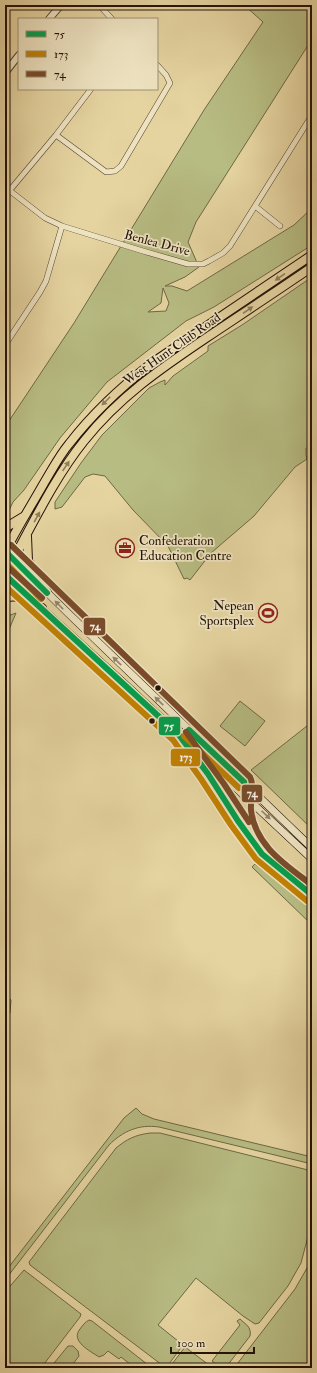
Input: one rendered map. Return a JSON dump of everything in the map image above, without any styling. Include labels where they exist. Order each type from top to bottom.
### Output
[{"type":"main road","name":"West Hunt Club Road","points":[[5,552],[25,515],[68,445],[107,400],[128,381],[152,363],[312,255]]},
{"type":"main road","name":"West Hunt Club Road","points":[[5,575],[59,477],[77,450],[100,422],[137,386],[165,365],[312,267]]},
{"type":"main road","points":[[5,528],[25,515]]},
{"type":"main road","points":[[28,534],[28,561],[47,592]]},
{"type":"main road","points":[[5,552],[312,848]]},
{"type":"main road","points":[[5,575],[312,858]]},
{"type":"main road","points":[[5,598],[14,596],[25,599],[42,608]]},
{"type":"main road","points":[[126,685],[133,676]]},
{"type":"street","points":[[50,18],[61,5]]},
{"type":"street","points":[[99,5],[111,18]]},
{"type":"street","points":[[5,73],[18,56]]},
{"type":"street","points":[[56,135],[106,172],[115,171],[121,166],[170,83],[166,75],[158,66]]},
{"type":"street","points":[[5,196],[7,188],[56,135],[90,90]]},
{"type":"street","name":"Benlea Drive","points":[[7,188],[45,218],[62,226],[188,264],[203,264],[215,258],[230,246],[312,115]]},
{"type":"street","points":[[255,206],[280,226]]},
{"type":"street","points":[[5,345],[46,281],[62,226]]},
{"type":"green space","points":[[244,5],[312,5],[312,39],[196,222],[188,242],[199,267],[185,277],[165,286],[172,286],[187,291],[294,225],[312,208],[312,245],[214,307],[186,321],[107,382],[60,438],[24,490],[13,502],[5,519],[5,427],[74,323],[204,110],[263,22]],"holes":[[[163,288],[169,303],[166,311],[148,312],[161,303]]]},
{"type":"green space","points":[[312,259],[312,263],[202,336],[201,334]]},
{"type":"green space","points":[[312,277],[312,448],[306,448],[307,459],[295,467],[254,516],[211,553],[190,580],[187,578],[184,579],[168,546],[133,510],[105,476],[93,474],[85,477],[62,507],[55,509],[55,502],[102,435],[149,388],[165,380],[165,385],[173,376],[208,351],[208,346],[242,325]]},
{"type":"green space","points":[[198,336],[199,338],[157,368],[61,468],[59,468],[64,457],[89,423],[138,377]]},
{"type":"green space","points":[[16,613],[5,639],[5,617]]},
{"type":"green space","points":[[240,701],[265,721],[245,746],[220,726]]},
{"type":"green space","points":[[312,722],[312,829],[251,770]]},
{"type":"green space","points":[[255,864],[312,904],[312,925],[252,867]]},
{"type":"green space","points":[[5,994],[11,1000],[10,1013],[5,1019]]},
{"type":"green space","points":[[136,1108],[142,1114],[154,1119],[312,1157],[312,1164],[159,1127],[152,1126],[138,1128],[126,1132],[109,1145],[5,1280],[5,1272],[124,1118]]},
{"type":"green space","points":[[150,1133],[160,1133],[312,1171],[312,1221],[301,1263],[288,1286],[259,1323],[255,1324],[196,1278],[158,1325],[183,1345],[166,1368],[30,1265],[29,1262],[116,1148],[132,1138]]},
{"type":"green space","points":[[312,1252],[312,1368],[234,1368],[295,1289],[307,1268]]},
{"type":"green space","points":[[24,1270],[81,1314],[41,1368],[5,1368],[5,1292]]},
{"type":"green space","points":[[240,1319],[249,1328],[250,1336],[227,1366],[219,1366],[212,1361],[240,1325],[237,1321]]},
{"type":"green space","points":[[89,1320],[152,1368],[135,1368],[121,1357],[119,1359],[108,1351],[99,1357],[86,1349],[77,1338],[80,1329]]},
{"type":"green space","points":[[68,1346],[73,1346],[78,1351],[79,1356],[70,1368],[50,1368]]},
{"type":"green space","points":[[185,1347],[213,1368],[169,1368]]},
{"type":"transit line","name":"74","points":[[11,545],[250,777],[252,785],[251,810],[254,823],[259,834],[273,854],[312,885]]},
{"type":"transit line","name":"75","points":[[5,551],[47,593]]},
{"type":"transit line","name":"173","points":[[5,562],[41,599]]},
{"type":"transit line","name":"74","points":[[10,569],[42,598]]},
{"type":"transit line","name":"75","points":[[5,575],[179,735],[208,774],[238,821],[262,854],[312,895]]},
{"type":"transit line","name":"173","points":[[5,586],[173,740],[256,859],[307,901]]},
{"type":"transit line","name":"75","points":[[189,730],[244,782]]},
{"type":"transit line","name":"74","points":[[186,732],[224,784],[249,822]]},
{"type":"transit line","name":"173","points":[[184,736],[239,788]]},
{"type":"place","name":"Confederation Education Centre","points":[[125,548]]},
{"type":"place","name":"Nepean Sportsplex","points":[[268,613]]}]
